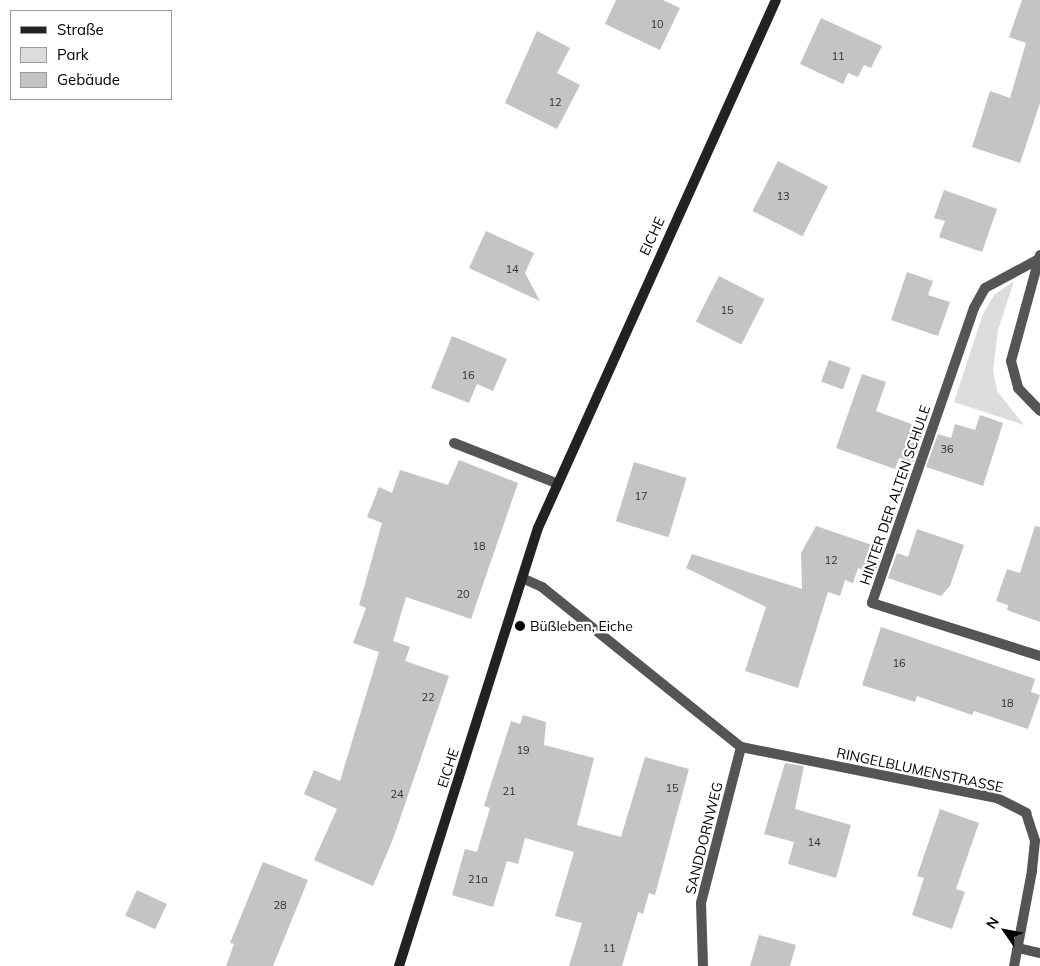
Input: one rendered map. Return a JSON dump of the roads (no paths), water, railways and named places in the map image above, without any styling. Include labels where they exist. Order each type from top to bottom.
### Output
[{"type":"street","name":"EICHE","points":[[400,966],[522,578],[556,483],[776,0]]},
{"type":"street","name":"HINTER DER ALTEN SCHULE","points":[[1039,257],[1011,361],[1018,388],[1040,410]]},
{"type":"street","name":"HINTER DER ALTEN SCHULE","points":[[1039,257],[985,288],[974,308],[872,602],[1040,656]]},
{"type":"street","points":[[454,443],[556,483]]},
{"type":"street","points":[[522,578],[542,587],[741,747]]},
{"type":"street","name":"RINGELBLUMENSTRASSE","points":[[741,747],[997,798],[1026,813],[1034,841],[1014,966]]},
{"type":"street","name":"SANDDORNWEG","points":[[703,966],[701,904],[741,747]]},
{"type":"street","points":[[1018,948],[1040,952]]},
{"type":"place","name":"Büßleben, Eiche","points":[[520,626]]}]
